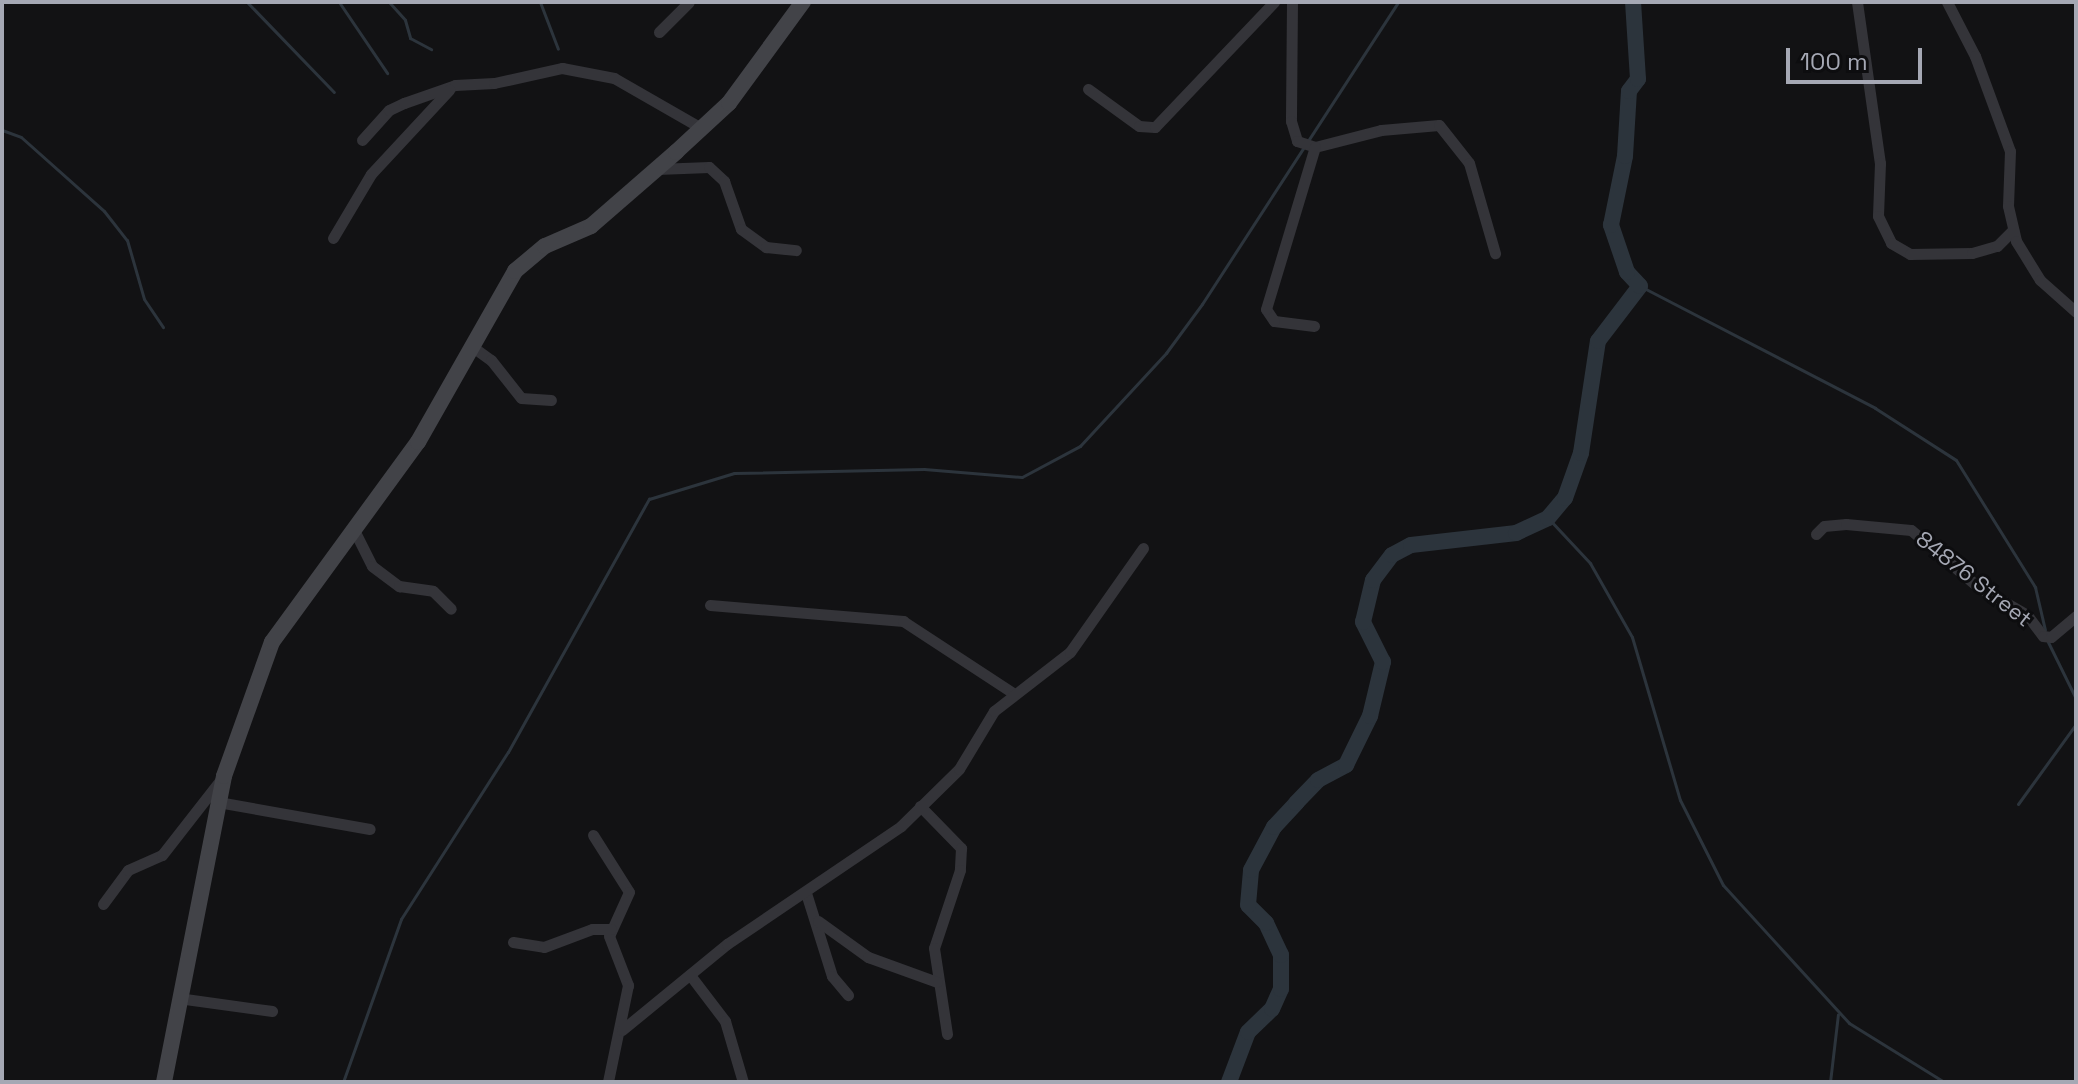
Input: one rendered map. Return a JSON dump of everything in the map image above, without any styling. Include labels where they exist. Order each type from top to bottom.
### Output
[{"type":"street","points":[[659,32],[689,2]]},
{"type":"street","points":[[164,1082],[178,998],[224,776],[272,642],[418,442],[504,285],[529,257],[591,226],[729,103],[803,2]]},
{"type":"street","points":[[1088,89],[1139,126],[1155,127],[1274,2]]},
{"type":"street","points":[[1292,2],[1293,135],[1303,146],[1315,147],[1381,130],[1432,125],[1445,130],[1469,163],[1495,253]]},
{"type":"street","points":[[1857,2],[1880,163],[1878,216],[1891,243],[1910,254],[1972,253],[1997,246],[2013,230]]},
{"type":"street","points":[[1947,2],[1975,56],[2010,151],[2013,230],[2040,280],[2076,312]]},
{"type":"street","points":[[362,140],[393,107],[455,85],[578,68],[614,78],[701,128]]},
{"type":"street","points":[[333,238],[371,174],[455,85]]},
{"type":"street","points":[[1314,326],[1274,321],[1266,309],[1315,147]]},
{"type":"street","points":[[657,169],[709,167],[724,181],[741,229],[766,247],[796,250]]},
{"type":"street","points":[[470,345],[491,360],[521,398],[551,400]]},
{"type":"street","name":"84876 Street","points":[[1816,534],[1824,526],[1846,524],[1911,530],[1977,586],[2027,615],[2043,636],[2056,634],[2076,616]]},
{"type":"street","points":[[353,528],[378,572],[399,586],[433,591],[451,609]]},
{"type":"street","points":[[622,1030],[690,975],[879,843],[920,806],[959,769],[994,711],[1013,693],[1070,652],[1143,548]]},
{"type":"street","points":[[710,605],[903,621],[940,640],[1013,693]]},
{"type":"street","points":[[103,904],[128,870],[162,855],[224,776]]},
{"type":"street","points":[[218,802],[370,829]]},
{"type":"street","points":[[920,806],[956,841],[962,857],[937,930],[937,982],[947,1034]]},
{"type":"street","points":[[593,835],[628,886],[628,899],[611,929],[610,942],[628,985],[622,1030],[608,1082]]},
{"type":"street","points":[[806,893],[818,921],[832,976],[848,995]]},
{"type":"street","points":[[818,921],[868,957],[937,982]]},
{"type":"street","points":[[513,942],[544,947],[592,929],[611,929]]},
{"type":"street","points":[[690,975],[725,1021],[743,1082]]},
{"type":"street","points":[[178,998],[272,1011]]},
{"type":"waterway","points":[[247,2],[334,92]]},
{"type":"waterway","points":[[339,2],[387,73]]},
{"type":"waterway","points":[[389,2],[405,20],[410,38],[431,49]]},
{"type":"waterway","points":[[540,2],[558,49]]},
{"type":"waterway","points":[[343,1082],[401,919],[508,752],[649,499],[734,473],[924,469],[1022,477],[1080,446],[1166,353],[1202,304],[1398,2]]},
{"type":"waterway","points":[[1229,1082],[1248,1032],[1272,1009],[1281,989],[1281,955],[1266,923],[1248,905],[1251,870],[1274,827],[1318,780],[1346,765],[1370,716],[1383,662],[1363,622],[1373,580],[1392,555],[1411,545],[1516,533],[1548,518],[1565,498],[1581,453],[1598,341],[1640,286],[1627,272],[1611,225],[1625,156],[1629,91],[1638,79],[1633,2]]},
{"type":"waterway","points":[[2,130],[21,137],[104,211],[127,240],[144,299],[163,327]]},
{"type":"waterway","points":[[1640,286],[1875,408],[1956,460],[2035,587],[2045,630]]},
{"type":"waterway","points":[[1548,518],[1590,563],[1632,637],[1680,800],[1723,885],[1849,1023],[1944,1082]]},
{"type":"waterway","points":[[2048,642],[2076,699]]},
{"type":"waterway","points":[[2018,804],[2076,724]]},
{"type":"waterway","points":[[1830,1082],[1838,1014]]}]
